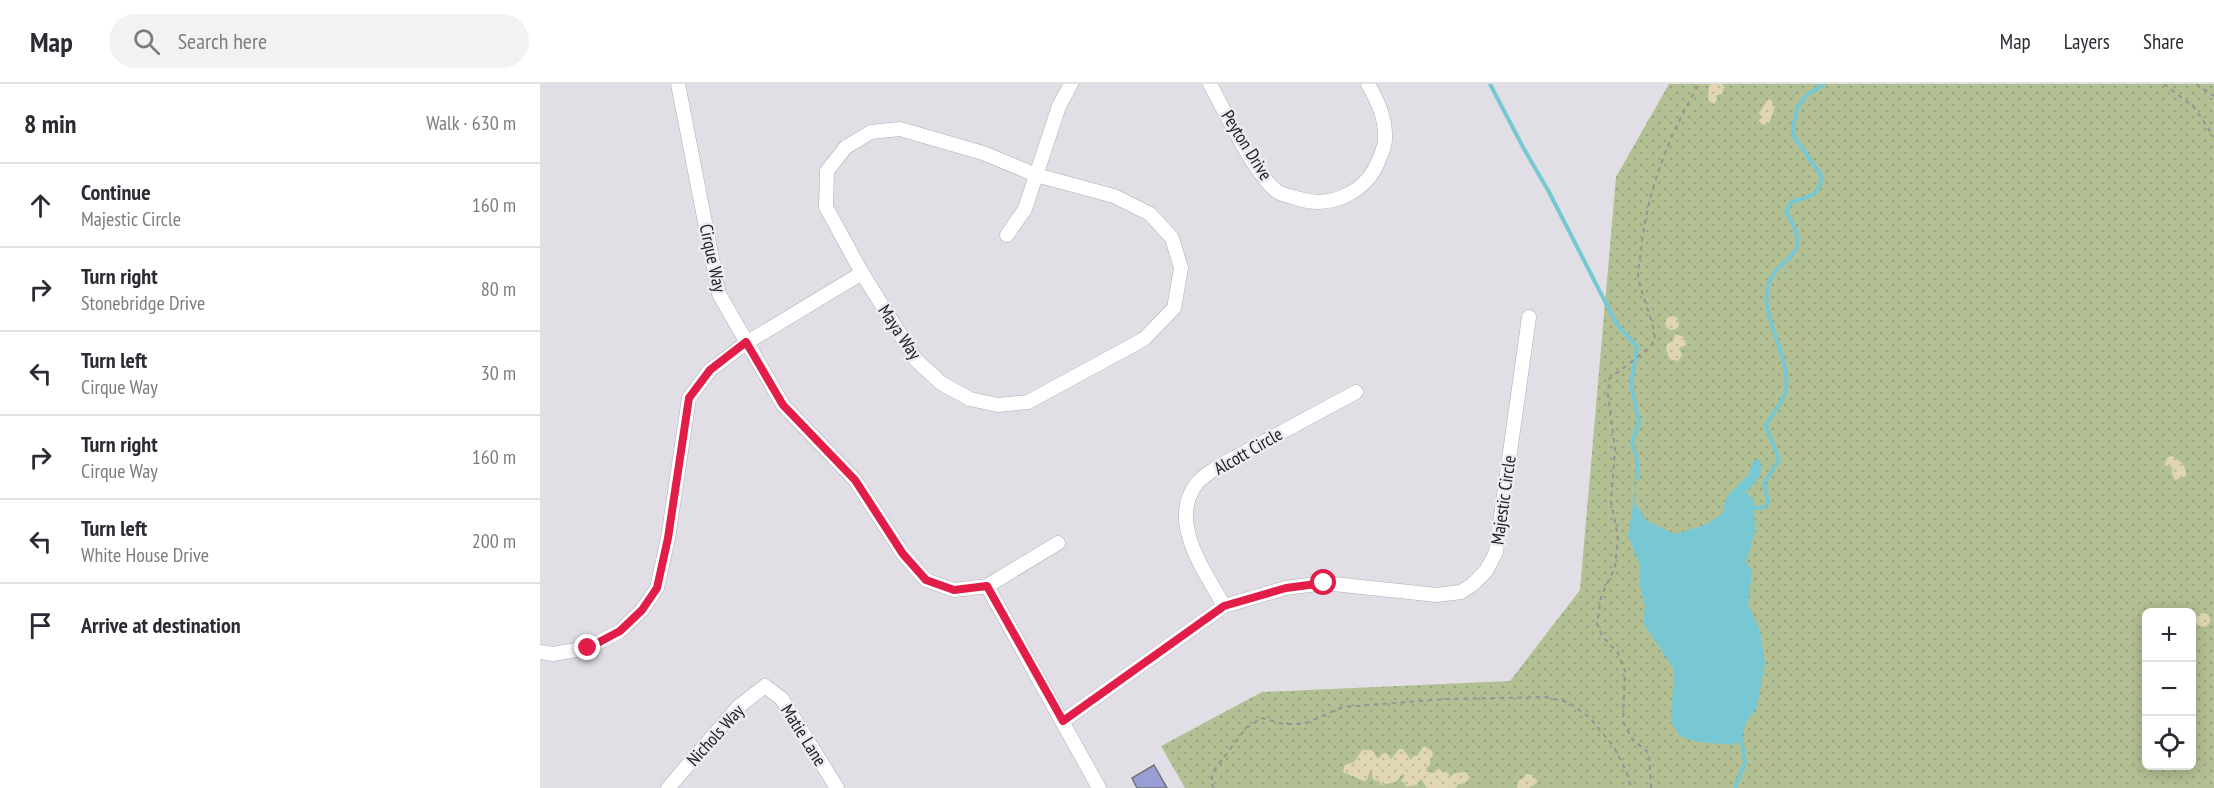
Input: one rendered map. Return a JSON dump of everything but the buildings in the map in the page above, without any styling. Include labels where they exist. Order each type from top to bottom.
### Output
[{"type":"street","name":"Cirque Way","points":[[678,84],[719,294],[783,405],[855,480],[903,554],[926,580],[954,590],[987,586],[1058,543]]},
{"type":"street","points":[[1006,235],[1025,209],[1059,106],[1071,84]]},
{"type":"street","name":"Peyton Drive","points":[[1210,84],[1261,175],[1279,192],[1303,201],[1328,202],[1347,196],[1365,183],[1377,167],[1386,141],[1383,111],[1368,84]]},
{"type":"street","name":"Maya Way","points":[[900,129],[983,153],[1036,175],[1114,196],[1150,214],[1172,238],[1181,268],[1174,308],[1144,339],[1028,402],[998,405],[970,399],[941,383],[916,360],[862,273],[826,207],[827,171],[846,147],[871,132],[900,129]]},
{"type":"street","points":[[540,652],[553,654],[588,648],[620,631],[642,610],[657,588],[668,538],[689,398],[710,370],[746,342],[862,273]]},
{"type":"street","name":"Majestic Circle","points":[[1063,721],[1224,606],[1286,588],[1324,583],[1437,595],[1461,592],[1473,584],[1486,571],[1496,552],[1529,317]]},
{"type":"street","name":"Alcott Circle","points":[[1224,606],[1190,543],[1185,517],[1190,496],[1198,481],[1219,466],[1356,392]]},
{"type":"street","points":[[987,586],[1099,788]]},
{"type":"street","name":"Nichols Way","points":[[668,788],[738,707],[765,686]]},
{"type":"street","name":"Matie Lane","points":[[765,686],[783,699],[837,788]]},
{"type":"path","points":[[1651,788],[1649,753],[1633,740],[1623,722],[1625,671],[1618,654],[1602,636],[1597,624],[1601,597],[1615,567],[1618,538],[1611,501],[1616,450],[1608,395],[1609,379],[1653,345],[1655,336],[1638,275],[1643,229],[1655,180],[1681,114],[1699,84]]},
{"type":"path","points":[[2164,84],[2194,107],[2214,137]]},
{"type":"path","points":[[2196,84],[2214,96]]},
{"type":"path","points":[[1214,788],[1211,783],[1213,772],[1246,728],[1262,718],[1284,724],[1304,724],[1344,707],[1446,699],[1545,697],[1568,702],[1589,717],[1614,747],[1627,773],[1630,788]]},
{"type":"green space","points":[[1669,84],[2214,84],[2214,788],[1185,788],[1161,746],[1262,692],[1510,681],[1580,590],[1616,177]]},
{"type":"sand","points":[[1711,84],[1722,84],[1724,88],[1722,94],[1716,95],[1717,100],[1714,104],[1708,100]]},
{"type":"sand","points":[[1768,99],[1775,107],[1769,123],[1763,125],[1759,121],[1761,117],[1759,113]]},
{"type":"sand","points":[[1672,316],[1677,318],[1679,323],[1677,328],[1672,330],[1667,328],[1665,323],[1667,318]]},
{"type":"sand","points":[[1675,334],[1684,337],[1686,345],[1679,348],[1682,355],[1678,361],[1670,359],[1666,349],[1667,344],[1673,341]]},
{"type":"sand","points":[[2172,456],[2184,466],[2186,476],[2175,480],[2172,467],[2164,465],[2168,457]]},
{"type":"sand","points":[[2203,613],[2209,617],[2208,625],[2203,627],[2198,625],[2196,620],[2198,615]]},
{"type":"sand","points":[[1424,746],[1432,751],[1433,756],[1430,765],[1426,768],[1427,772],[1434,773],[1438,769],[1448,773],[1450,777],[1455,773],[1466,772],[1470,778],[1465,783],[1458,784],[1456,788],[1427,788],[1421,779],[1417,785],[1406,787],[1401,781],[1405,775],[1402,774],[1396,782],[1381,785],[1379,781],[1373,780],[1372,771],[1364,781],[1343,772],[1345,765],[1354,762],[1362,750],[1372,750],[1378,759],[1383,753],[1387,753],[1391,759],[1399,749],[1403,749],[1411,760]]},
{"type":"sand","points":[[1526,774],[1532,775],[1538,782],[1529,788],[1517,788],[1519,780]]},
{"type":"water","points":[[1759,459],[1761,469],[1759,477],[1746,492],[1754,500],[1755,532],[1746,562],[1752,571],[1748,605],[1760,630],[1765,664],[1757,707],[1746,723],[1741,740],[1733,745],[1697,742],[1680,736],[1671,722],[1674,669],[1643,623],[1645,605],[1640,587],[1639,563],[1628,536],[1637,478],[1635,503],[1647,521],[1675,534],[1705,525],[1722,514],[1727,496],[1749,474],[1752,462]]},
{"type":"waterway","points":[[1490,84],[1549,192],[1616,323],[1637,347],[1631,385],[1639,422],[1632,443],[1637,459],[1637,478]]},
{"type":"waterway","points":[[1751,508],[1764,507],[1768,501],[1764,483],[1779,460],[1766,425],[1784,397],[1787,382],[1782,356],[1769,316],[1767,290],[1777,269],[1796,249],[1798,240],[1795,228],[1786,212],[1791,202],[1815,193],[1822,177],[1793,135],[1793,126],[1798,106],[1807,95],[1824,84]]},
{"type":"waterway","points":[[1735,788],[1745,763],[1741,737]]},
{"type":"route","points":[[588,648],[620,631],[642,610],[657,588],[668,538],[689,398],[710,370],[746,342],[783,405],[855,480],[903,554],[926,580],[954,590],[987,586],[1063,721],[1224,606],[1286,588],[1324,583]]}]
